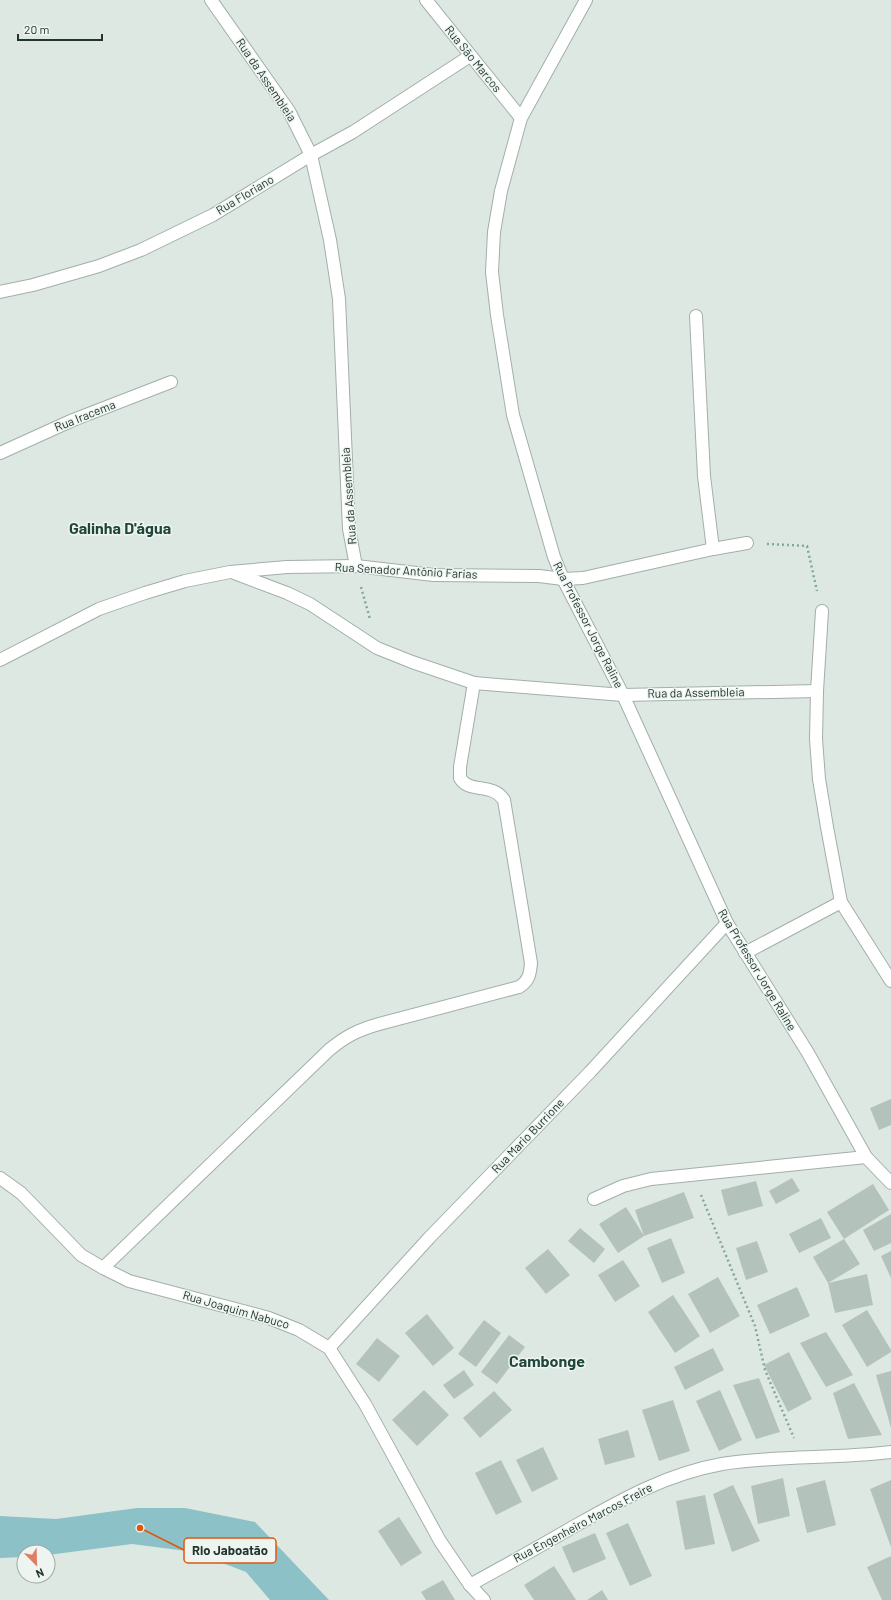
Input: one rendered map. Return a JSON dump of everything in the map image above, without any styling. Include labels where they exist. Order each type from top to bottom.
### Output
[{"type":"street","name":"Rua da Assembleia","points":[[211,0],[289,111],[311,155],[330,240],[339,299],[349,529],[356,566]]},
{"type":"street","name":"Rua São Marcos","points":[[426,0],[521,118]]},
{"type":"street","name":"Rua Professor Jorge Raline","points":[[586,0],[521,118],[501,191],[494,232],[492,272],[497,315],[513,415],[554,558],[563,579],[623,695],[727,923],[808,1053],[866,1158],[891,1183]]},
{"type":"street","name":"Rua Floriano","points":[[0,292],[33,285],[99,266],[141,250],[213,215],[311,155],[353,132],[470,56]]},
{"type":"street","points":[[696,316],[704,476],[713,549]]},
{"type":"street","name":"Rua Iracema","points":[[0,453],[73,420],[171,382]]},
{"type":"street","name":"Rua Senador Antônio Farias","points":[[0,660],[99,609],[145,592],[185,580],[230,572],[287,568],[356,566],[434,575],[539,576],[563,579],[583,578],[713,549],[747,543]]},
{"type":"street","name":"Rua da Assembleia","points":[[230,572],[287,593],[310,604],[377,648],[412,662],[474,682],[623,695],[816,691]]},
{"type":"street","points":[[822,611],[816,691],[816,739],[819,779],[841,902],[891,982]]},
{"type":"street","points":[[103,1268],[323,1055],[345,1037],[361,1029],[519,987],[527,980],[530,974],[531,963],[504,800],[496,791],[467,785],[460,778],[460,767],[474,682]]},
{"type":"street","points":[[745,953],[841,902]]},
{"type":"street","name":"Rua Mario Burrione","points":[[329,1348],[429,1238],[590,1072],[727,923]]},
{"type":"street","points":[[594,1199],[623,1186],[650,1179],[866,1158]]},
{"type":"street","name":"Rua Joaquim Nabuco","points":[[0,1178],[20,1193],[81,1255],[103,1268],[130,1281],[269,1318],[299,1330],[329,1348],[365,1404],[440,1541],[470,1585],[484,1600]]},
{"type":"street","name":"Rua Engenheiro Marcos Freire","points":[[470,1585],[641,1490],[679,1475],[752,1460],[865,1455],[891,1452]]},
{"type":"path","points":[[747,543],[807,546],[822,611]]},
{"type":"path","points":[[356,566],[377,648]]},
{"type":"path","points":[[692,1174],[755,1326],[765,1370],[802,1457]]},
{"type":"water","points":[[137,1508],[185,1508],[255,1522],[329,1600],[270,1600],[246,1572],[194,1552],[132,1544],[56,1554],[56,1544],[16,1544],[16,1557],[0,1558],[0,1516],[56,1519]]},
{"type":"building","points":[[891,1099],[891,1125],[879,1130],[870,1108]]},
{"type":"building","points":[[792,1178],[800,1191],[776,1204],[769,1191]]},
{"type":"building","points":[[756,1181],[763,1206],[728,1216],[721,1190]]},
{"type":"building","points":[[873,1184],[889,1210],[844,1239],[827,1212]]},
{"type":"building","points":[[684,1192],[694,1218],[644,1236],[635,1210]]},
{"type":"building","points":[[626,1207],[644,1236],[618,1253],[599,1224]]},
{"type":"building","points":[[891,1214],[891,1243],[874,1251],[863,1230]]},
{"type":"building","points":[[821,1218],[831,1238],[799,1253],[789,1234]]},
{"type":"building","points":[[580,1228],[605,1249],[594,1263],[568,1241]]},
{"type":"building","points":[[671,1238],[685,1273],[662,1283],[647,1248]]},
{"type":"building","points":[[844,1239],[860,1264],[828,1283],[813,1257]]},
{"type":"building","points":[[757,1241],[768,1272],[746,1280],[736,1248]]},
{"type":"building","points":[[548,1249],[570,1275],[546,1294],[525,1268]]},
{"type":"building","points":[[891,1251],[891,1278],[881,1256]]},
{"type":"building","points":[[623,1260],[640,1286],[615,1302],[598,1275]]},
{"type":"building","points":[[867,1274],[873,1305],[835,1313],[828,1283]]},
{"type":"building","points":[[718,1277],[740,1316],[710,1333],[688,1294]]},
{"type":"building","points":[[797,1287],[810,1316],[770,1334],[757,1305]]},
{"type":"building","points":[[673,1295],[700,1336],[675,1353],[648,1312]]},
{"type":"building","points":[[867,1310],[891,1352],[867,1367],[842,1325]]},
{"type":"building","points":[[427,1314],[454,1348],[433,1366],[405,1333]]},
{"type":"building","points":[[484,1320],[501,1333],[476,1367],[458,1354]]},
{"type":"building","points":[[826,1332],[853,1375],[826,1387],[800,1343]]},
{"type":"building","points":[[509,1335],[525,1347],[497,1384],[481,1372]]},
{"type":"building","points":[[377,1338],[400,1356],[379,1382],[356,1364]]},
{"type":"building","points":[[713,1348],[724,1370],[685,1390],[674,1367]]},
{"type":"building","points":[[789,1352],[812,1399],[788,1412],[764,1365]]},
{"type":"building","points":[[464,1370],[474,1385],[454,1399],[443,1385]]},
{"type":"building","points":[[891,1371],[891,1428],[876,1375]]},
{"type":"building","points":[[759,1378],[780,1432],[756,1439],[733,1385]]},
{"type":"building","points":[[854,1383],[882,1435],[848,1439],[833,1393]]},
{"type":"building","points":[[424,1390],[449,1415],[417,1446],[392,1420]]},
{"type":"building","points":[[720,1390],[742,1440],[719,1451],[696,1401]]},
{"type":"building","points":[[494,1391],[512,1410],[480,1438],[463,1418]]},
{"type":"building","points":[[673,1400],[690,1451],[659,1461],[642,1410]]},
{"type":"building","points":[[628,1430],[635,1457],[605,1465],[598,1439]]},
{"type":"building","points":[[543,1447],[558,1479],[532,1492],[516,1460]]},
{"type":"building","points":[[501,1460],[522,1502],[496,1515],[475,1473]]},
{"type":"building","points":[[783,1478],[790,1516],[758,1524],[751,1486]]},
{"type":"building","points":[[825,1480],[836,1525],[807,1533],[796,1488]]},
{"type":"building","points":[[891,1480],[891,1547],[870,1489]]},
{"type":"building","points":[[733,1485],[760,1541],[732,1552],[713,1494]]},
{"type":"building","points":[[705,1495],[715,1544],[685,1550],[676,1501]]},
{"type":"building","points":[[399,1517],[422,1553],[401,1566],[378,1531]]},
{"type":"building","points":[[628,1523],[652,1576],[630,1586],[606,1533]]},
{"type":"building","points":[[595,1533],[606,1559],[573,1573],[562,1547]]},
{"type":"building","points":[[891,1556],[891,1600],[882,1600],[867,1567]]},
{"type":"building","points":[[554,1566],[576,1600],[534,1600],[524,1585]]},
{"type":"building","points":[[443,1580],[455,1600],[426,1600],[421,1592]]},
{"type":"building","points":[[602,1590],[608,1600],[587,1600]]},
{"type":"place","name":"Rio Jaboatão","points":[[140,1528]]},
{"type":"district","name":"Galinha D'água","points":[[120,528]]},
{"type":"district","name":"Cambonge","points":[[547,1361]]}]
